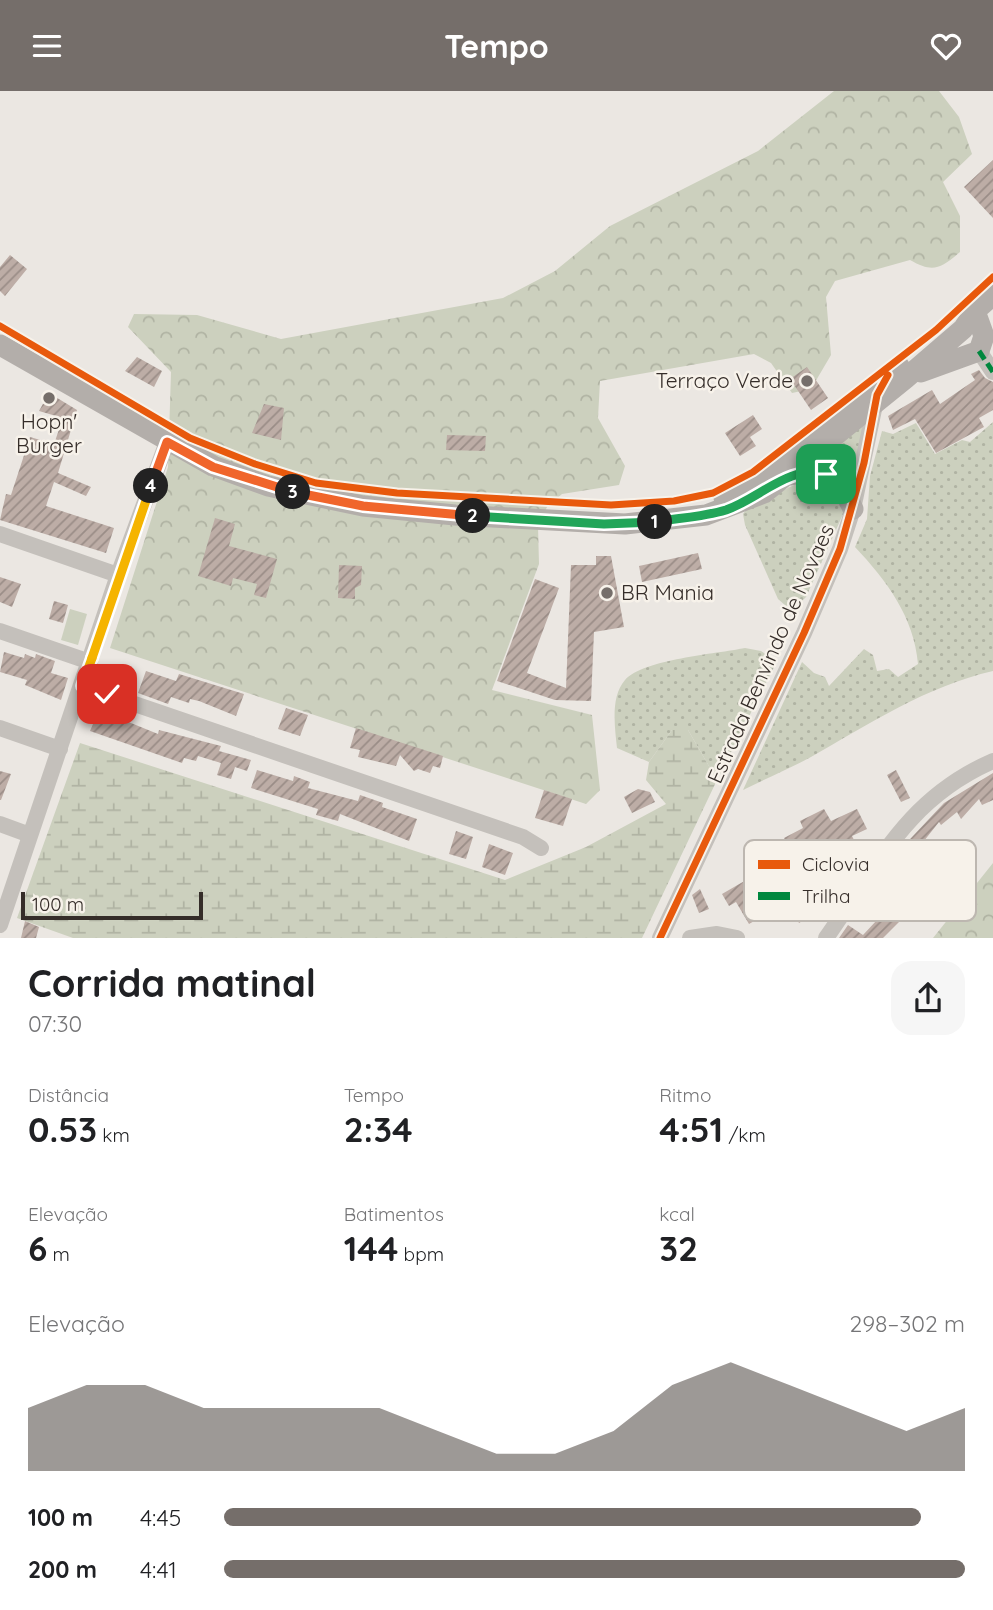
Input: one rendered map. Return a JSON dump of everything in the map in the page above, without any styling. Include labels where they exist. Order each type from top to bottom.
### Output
[{"type":"main road","points":[[680,518],[752,482],[963,328],[975,311],[993,295]]},
{"type":"main road","points":[[0,345],[213,467],[268,486],[363,506],[604,524],[706,515],[742,503],[788,475],[875,405],[897,376],[979,351],[984,336],[975,311]]},
{"type":"main road","points":[[788,475],[804,471],[826,474],[841,486],[853,509]]},
{"type":"street","points":[[979,351],[993,372]]},
{"type":"street","name":"Estrada Benvindo de Novaes","points":[[660,938],[804,633],[853,509],[875,405]]},
{"type":"street","points":[[0,925],[118,575],[167,442]]},
{"type":"street","points":[[0,534],[118,575]]},
{"type":"street","points":[[0,631],[90,662]]},
{"type":"street","points":[[82,686],[523,837],[541,848]]},
{"type":"street","points":[[0,727],[60,749]]},
{"type":"street","points":[[892,840],[938,791],[993,761]]},
{"type":"street","points":[[0,824],[30,835]]},
{"type":"street","points":[[826,938],[837,921]]},
{"type":"street","points":[[690,938],[717,934],[737,938]]},
{"type":"green space","points":[[834,91],[939,91],[959,117],[972,154],[943,182],[960,216],[960,252],[936,267],[925,267],[910,260],[835,281],[826,297],[831,355],[811,389],[792,393],[771,363],[754,354],[600,381],[598,418],[625,466],[619,485],[562,494],[547,507],[538,526],[539,564],[492,690],[592,715],[600,790],[586,804],[110,648],[168,467],[171,372],[128,327],[134,314],[197,315],[281,339],[503,298],[555,271],[610,226],[758,151]]},
{"type":"green space","points":[[869,415],[855,479],[841,465],[816,456]]},
{"type":"green space","points":[[993,422],[993,671],[922,696],[803,761],[743,790],[802,662],[814,673],[825,677],[829,686],[864,649],[873,655],[877,671],[889,669],[898,677],[918,664],[905,615],[878,573],[855,547],[867,519],[870,476],[882,431],[893,434],[916,423],[935,454],[962,440],[970,442]]},
{"type":"green space","points":[[811,477],[824,478],[844,512],[806,597],[798,605],[786,606],[778,599],[745,525],[743,514],[748,507]]},
{"type":"green space","points":[[70,609],[87,614],[78,645],[61,640]]},
{"type":"green space","points":[[745,648],[761,651],[777,661],[717,780],[688,730],[672,730],[649,762],[617,748],[615,704],[625,680],[634,673],[664,662]]},
{"type":"green space","points":[[672,730],[688,730],[717,780],[642,938],[73,938],[17,918],[80,743],[505,880],[586,847],[666,804],[646,780],[649,762]]},
{"type":"green space","points":[[993,863],[993,938],[933,938],[947,921],[976,921],[976,884]]},
{"type":"building","points":[[993,160],[993,218],[964,187]]},
{"type":"building","points":[[10,255],[27,269],[5,296],[0,291],[0,267]]},
{"type":"building","points":[[137,357],[162,371],[154,387],[125,371]]},
{"type":"building","points":[[807,367],[828,398],[811,410],[790,379]]},
{"type":"building","points":[[979,370],[985,378],[993,382],[993,410],[979,418],[984,427],[936,453],[915,419],[893,430],[888,416],[932,390],[940,404],[975,380],[971,374]]},
{"type":"building","points":[[49,393],[77,410],[58,473],[91,487],[86,496],[54,482],[46,506],[114,528],[106,553],[0,520],[6,494],[11,495],[30,437],[54,444],[63,418],[39,411]]},
{"type":"building","points":[[264,404],[284,408],[281,440],[252,433]]},
{"type":"building","points":[[753,415],[762,429],[750,437],[756,446],[740,456],[725,433]]},
{"type":"building","points":[[447,435],[486,436],[485,451],[446,450]]},
{"type":"building","points":[[215,518],[235,524],[229,546],[277,559],[266,598],[254,595],[257,584],[233,578],[231,586],[198,576]]},
{"type":"building","points":[[698,553],[702,569],[642,582],[639,566]]},
{"type":"building","points":[[596,556],[611,556],[624,627],[594,632],[591,701],[555,700],[497,681],[535,579],[559,588],[527,673],[566,688],[571,565],[596,565]]},
{"type":"building","points":[[339,565],[362,566],[361,585],[355,588],[355,599],[338,598]]},
{"type":"building","points":[[0,577],[21,584],[12,607],[0,602]]},
{"type":"building","points":[[54,601],[68,605],[63,623],[49,619]]},
{"type":"building","points":[[4,652],[24,658],[25,654],[35,658],[36,654],[55,661],[51,673],[68,678],[61,700],[25,685],[27,680],[0,672]]},
{"type":"building","points":[[146,671],[176,681],[179,674],[244,694],[236,716],[190,699],[189,703],[171,697],[168,704],[138,693]]},
{"type":"building","points":[[286,708],[308,715],[300,736],[278,729]]},
{"type":"building","points":[[99,710],[158,734],[159,730],[221,746],[219,751],[251,760],[247,771],[235,767],[231,779],[217,775],[221,763],[198,756],[196,761],[184,758],[182,763],[90,731]]},
{"type":"building","points":[[356,728],[443,756],[440,768],[433,766],[430,773],[418,769],[414,771],[400,755],[396,766],[358,757],[360,750],[350,748]]},
{"type":"building","points":[[257,770],[293,781],[294,776],[310,782],[308,788],[358,801],[360,795],[383,803],[382,807],[417,819],[409,841],[340,814],[338,821],[316,815],[318,809],[251,788]]},
{"type":"building","points":[[896,770],[910,798],[901,802],[887,775]]},
{"type":"building","points":[[0,771],[11,774],[1,800],[0,800]]},
{"type":"building","points":[[993,773],[993,800],[982,805],[979,799],[961,819],[957,812],[941,825],[939,822],[925,840],[909,840],[944,803]]},
{"type":"building","points":[[638,789],[650,792],[655,802],[632,813],[624,797]]},
{"type":"building","points":[[544,790],[572,799],[563,826],[535,818]]},
{"type":"building","points":[[824,809],[831,821],[857,809],[867,829],[852,836],[854,840],[785,840],[784,838],[803,828],[800,821]]},
{"type":"building","points":[[456,831],[473,837],[466,859],[449,854]]},
{"type":"building","points":[[489,844],[513,853],[505,875],[482,867]]},
{"type":"building","points":[[744,881],[744,916],[736,902],[729,906],[722,894]]},
{"type":"building","points":[[700,889],[709,909],[699,913],[692,895]]},
{"type":"building","points":[[25,921],[39,927],[36,938],[21,938]]},
{"type":"building","points":[[876,921],[899,922],[883,938],[839,938],[848,925],[863,935]]},
{"type":"marked path","points":[[979,351],[993,372]]},
{"type":"cycle path","points":[[0,326],[190,438],[255,464],[316,483],[397,493],[611,505],[674,501],[713,493],[753,472],[936,330],[993,277]]},
{"type":"cycle path","points":[[660,938],[804,633],[840,549],[864,463],[877,395],[888,375]]},
{"type":"place","name":"Terraço Verde","points":[[807,381]]},
{"type":"place","name":"Hopn' Burger","points":[[49,398]]},
{"type":"place","name":"BR Mania","points":[[607,593]]},
{"type":"route","points":[[107,694],[82,686],[118,575],[167,442],[213,467],[268,486],[320,499],[456,515],[604,524],[655,522],[706,515],[764,493],[788,475],[804,471],[826,474]]}]
